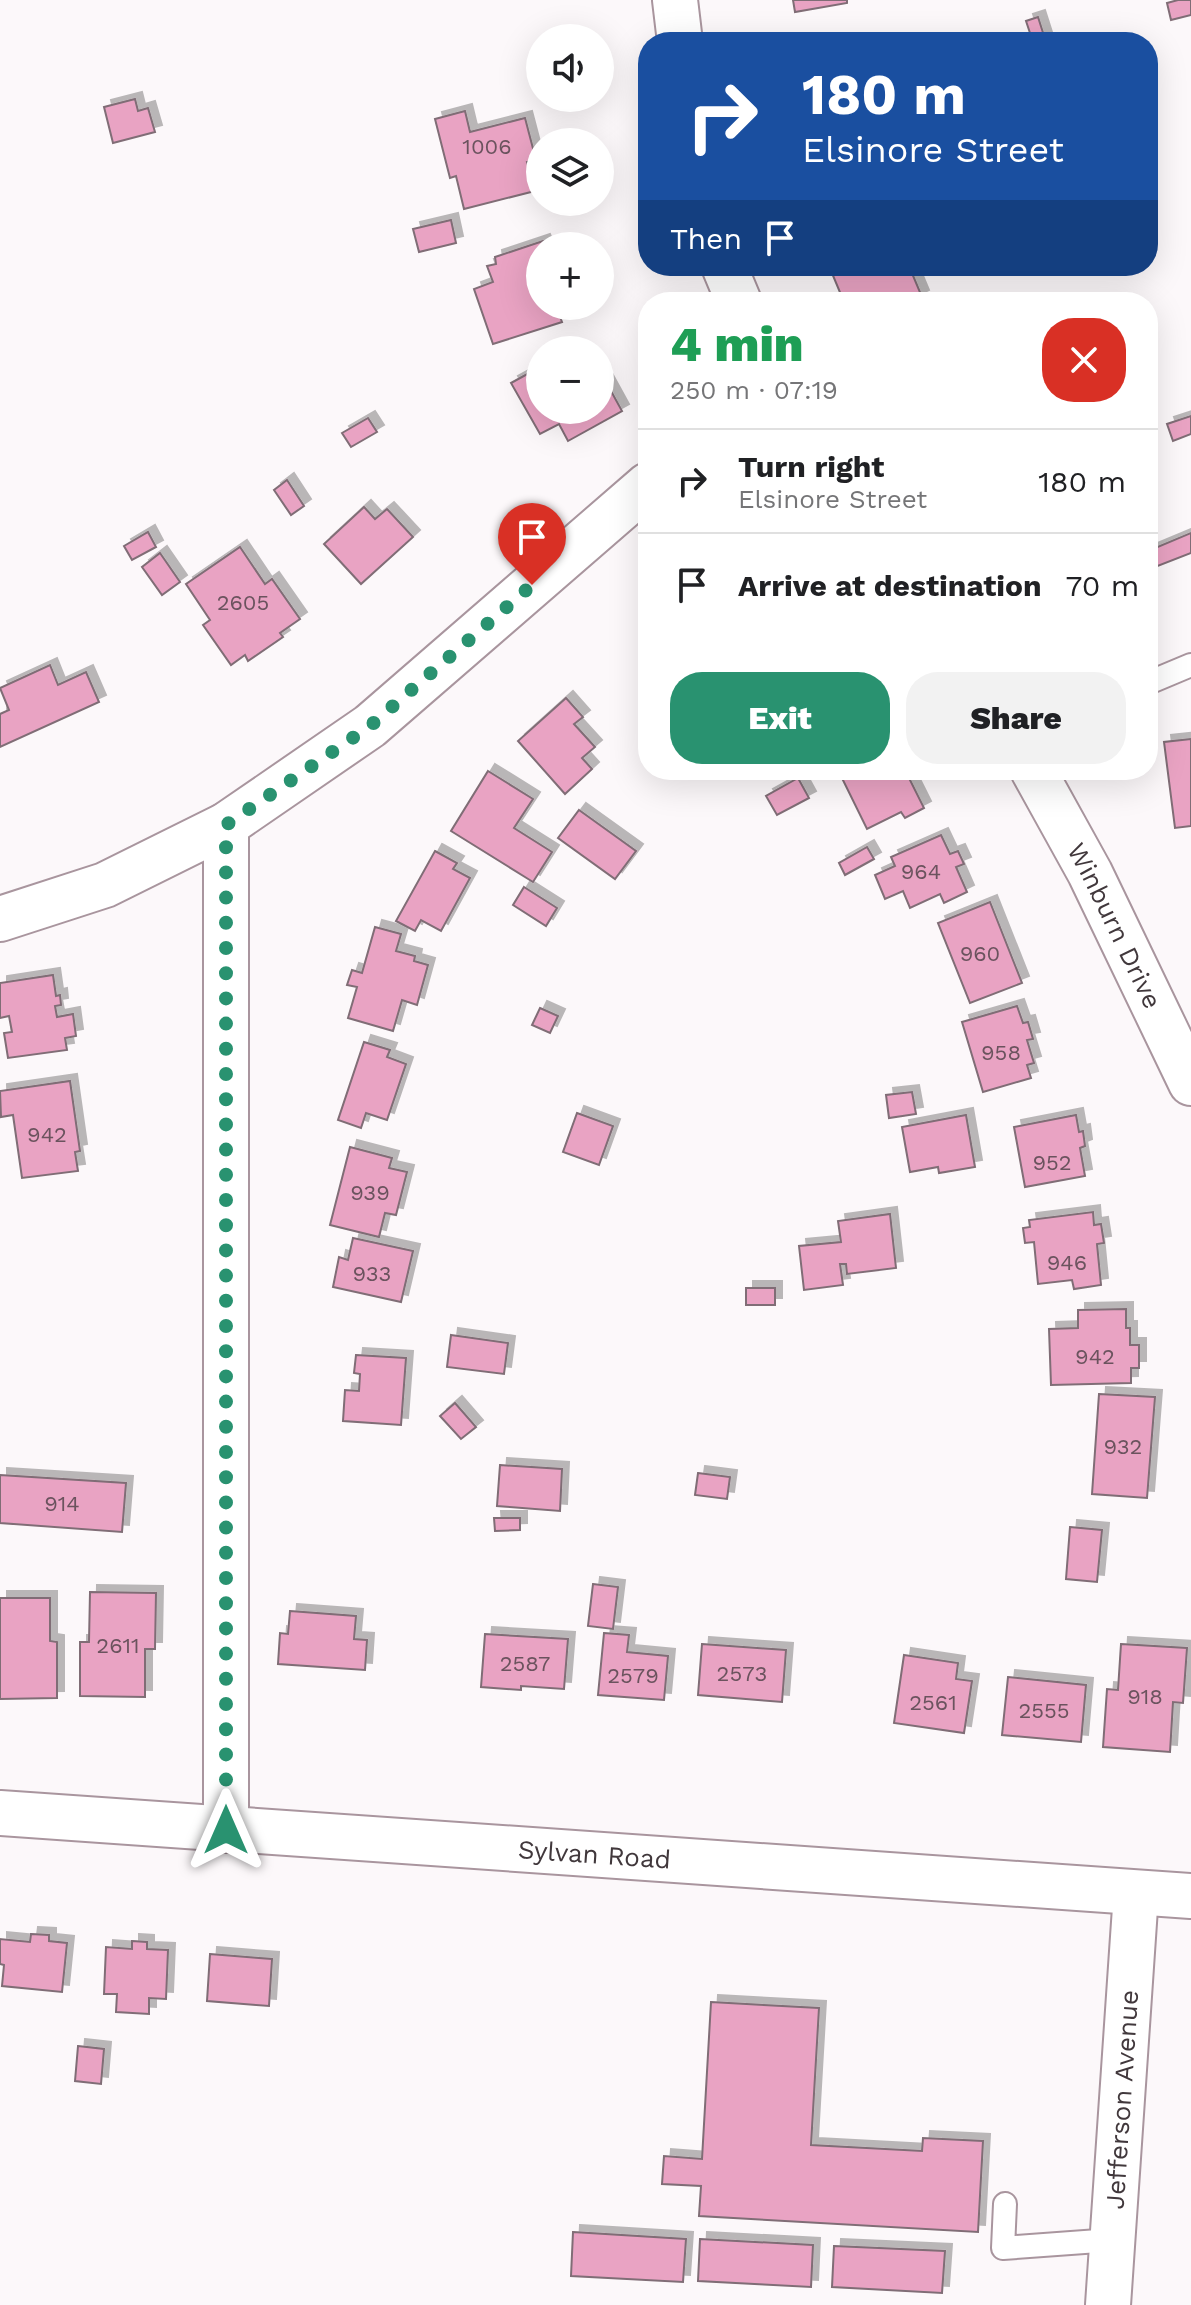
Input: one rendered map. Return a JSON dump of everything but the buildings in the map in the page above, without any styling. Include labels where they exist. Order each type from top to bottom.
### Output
[{"type":"street","points":[[675,0],[679,32]]},
{"type":"street","points":[[0,919],[105,885],[226,825],[370,726],[638,494]]},
{"type":"street","name":"Winburn Drive","points":[[1039,780],[1090,873],[1191,1083]]},
{"type":"street","points":[[226,825],[226,1830]]},
{"type":"street","name":"Sylvan Road","points":[[0,1813],[1191,1896]]},
{"type":"street","name":"Jefferson Avenue","points":[[1108,2305],[1136,1893]]},
{"type":"lane","points":[[1158,679],[1191,665]]},
{"type":"lane","points":[[1005,2204],[1003,2248],[1112,2240]]},
{"type":"route","points":[[226,1830],[226,825],[370,726],[532,585]]}]
